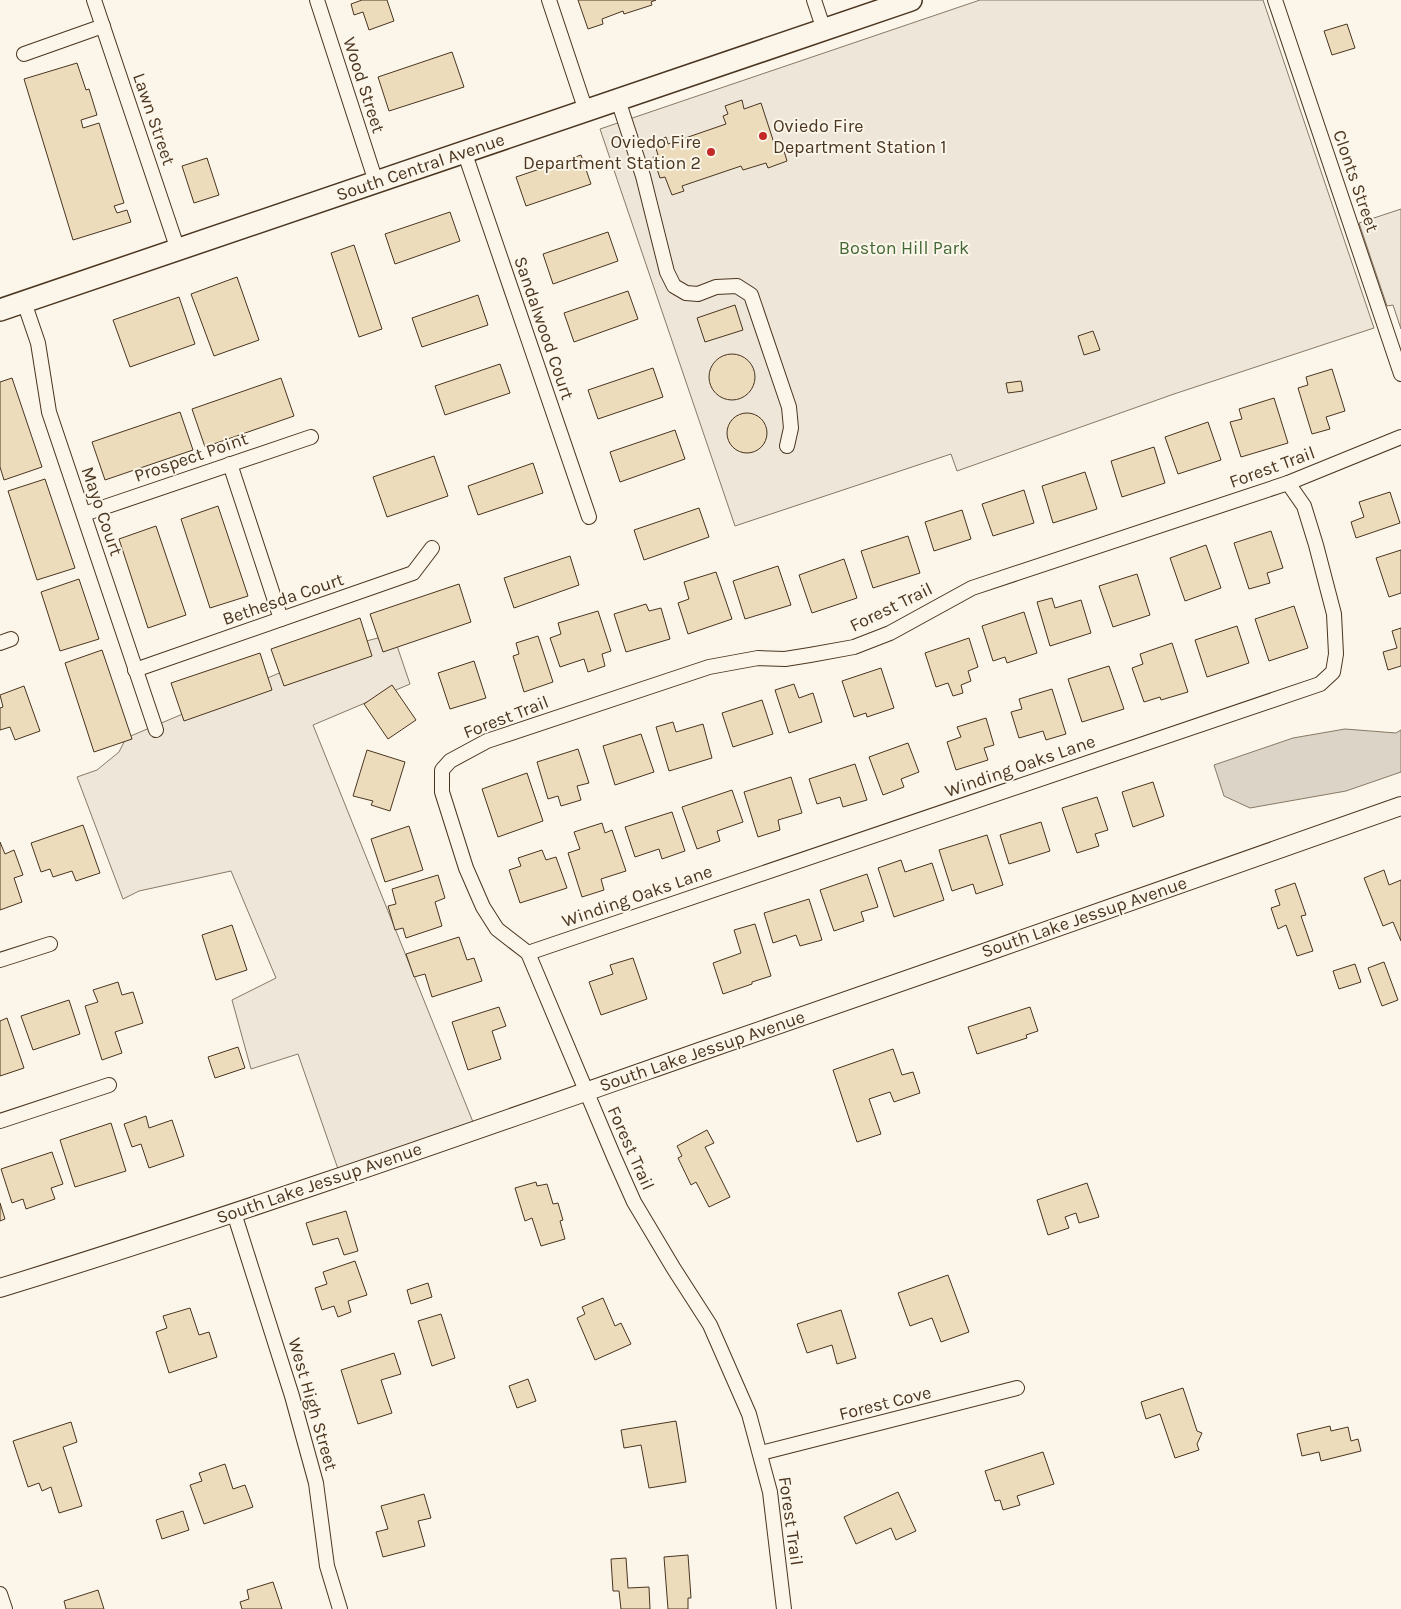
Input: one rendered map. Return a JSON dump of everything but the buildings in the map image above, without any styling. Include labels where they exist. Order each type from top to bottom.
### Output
[{"type":"main road","name":"South Central Avenue","points":[[0,310],[911,0]]},
{"type":"street","name":"Lawn Street","points":[[94,0],[178,250]]},
{"type":"street","name":"Wood Street","points":[[317,0],[376,182]]},
{"type":"street","points":[[549,0],[586,111]]},
{"type":"street","points":[[814,0],[824,30]]},
{"type":"street","name":"Clonts Street","points":[[1275,0],[1401,374]]},
{"type":"street","points":[[24,54],[103,26]]},
{"type":"street","points":[[618,100],[643,176],[667,272],[674,286],[686,293],[698,294],[716,287],[737,286],[751,295],[789,407],[791,428],[787,446]]},
{"type":"street","name":"Sandalwood Court","points":[[464,151],[590,517]]},
{"type":"street","name":"Mayo Court","points":[[34,298],[38,343],[49,412],[156,730]]},
{"type":"street","name":"Prospect Point","points":[[84,514],[311,437]]},
{"type":"street","name":"Forest Trail","points":[[784,1609],[770,1492],[749,1414],[710,1324],[634,1202],[528,953],[497,929],[483,907],[466,868],[442,792],[442,770],[450,761],[487,741],[709,667],[758,658],[785,659],[854,647],[890,633],[972,588],[1288,483],[1401,437]]},
{"type":"street","points":[[230,464],[281,619]]},
{"type":"street","name":"Winding Oaks Lane","points":[[528,953],[1320,684],[1333,672],[1336,654],[1334,614],[1304,506],[1288,483]]},
{"type":"street","name":"Bethesda Court","points":[[135,670],[413,573],[432,548]]},
{"type":"street","name":"South Lake Jessup Avenue","points":[[0,1288],[234,1213],[586,1092],[1401,806]]},
{"type":"street","points":[[0,960],[50,944]]},
{"type":"street","points":[[0,1121],[109,1085]]},
{"type":"street","name":"West High Street","points":[[234,1213],[292,1396],[316,1484],[327,1566],[340,1609]]},
{"type":"street","name":"Forest Cove","points":[[761,1453],[1018,1388]]},
{"type":"street","points":[[0,1594],[5,1609]]},
{"type":"green space","name":"Boston Hill Park","points":[[980,0],[1263,0],[1374,328],[1174,394],[957,471],[951,454],[735,526],[600,129]]},
{"type":"green space","points":[[1401,209],[1401,329],[1393,305],[1387,306],[1359,223]]},
{"type":"green space","points":[[393,634],[410,684],[313,725],[473,1122],[338,1169],[298,1054],[251,1069],[232,1000],[276,978],[231,871],[139,891],[123,899],[77,777],[97,770],[119,752],[126,738],[336,649]]},
{"type":"shaded area","points":[[1345,729],[1396,733],[1401,730],[1401,772],[1346,791],[1250,808],[1224,796],[1214,765],[1293,738]]},
{"type":"place","name":"Oviedo Fire Department Station 1","points":[[763,136]]},
{"type":"place","name":"Oviedo Fire Department Station 2","points":[[711,152]]}]
